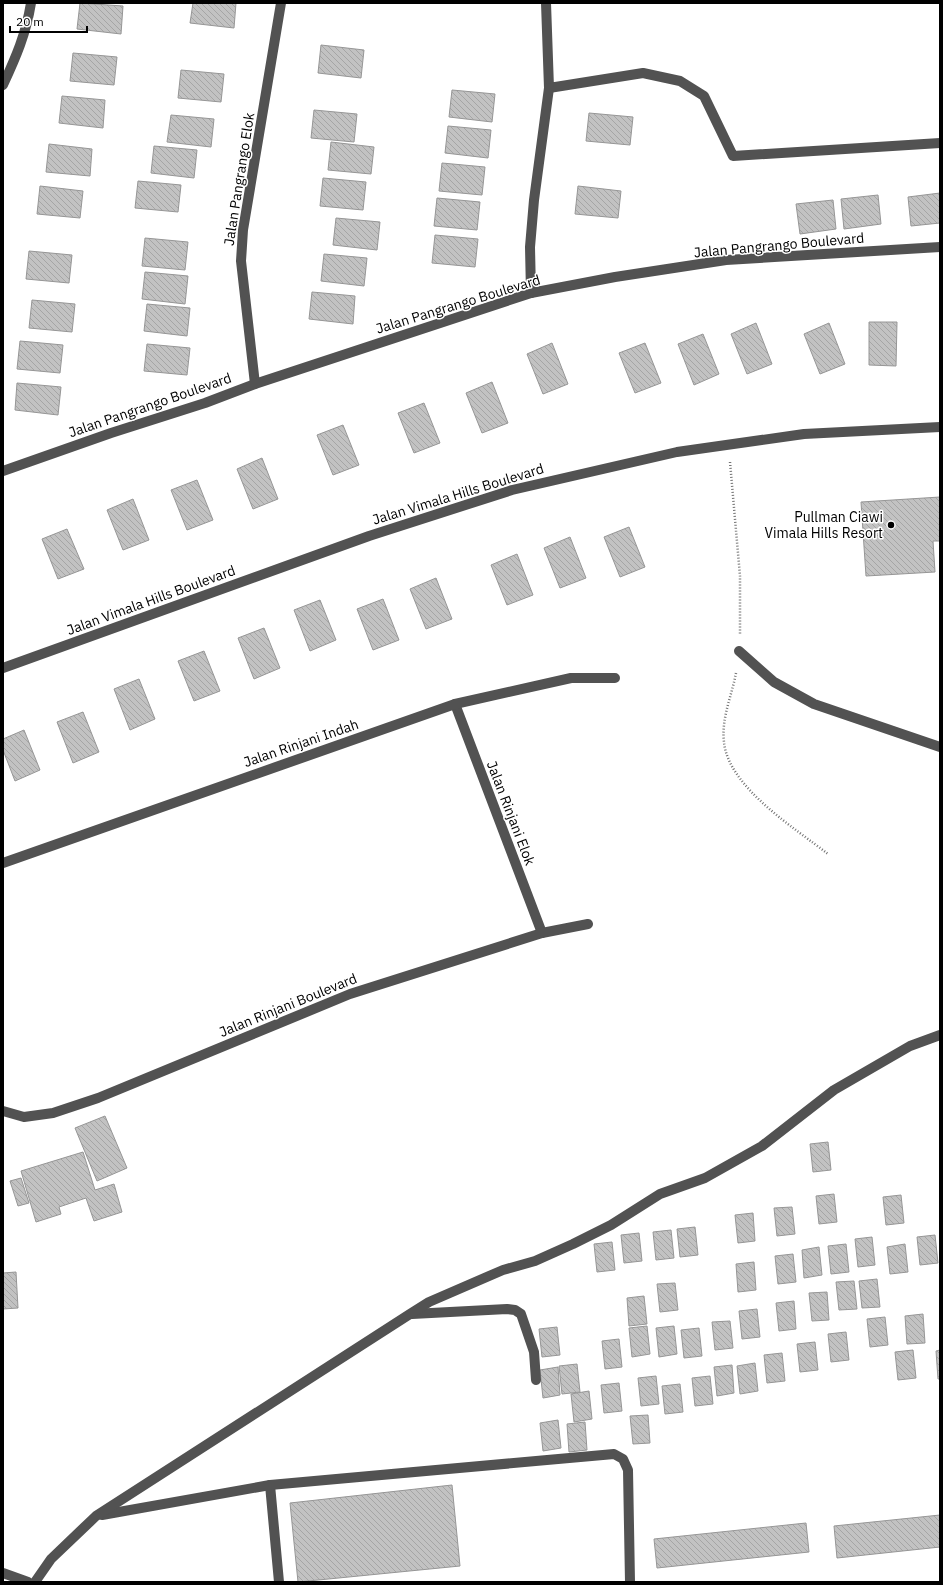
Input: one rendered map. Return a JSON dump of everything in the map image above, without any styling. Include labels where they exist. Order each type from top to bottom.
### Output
[{"type":"street","points":[[3,85],[28,27],[31,3]]},
{"type":"street","name":"Jalan Pangrango Elok","points":[[255,384],[241,260],[243,230],[281,3]]},
{"type":"street","points":[[532,293],[530,247],[534,200],[549,88],[546,3]]},
{"type":"street","points":[[549,88],[643,73],[680,80],[704,96],[732,156],[940,143]]},
{"type":"street","name":"Jalan Pangrango Boulevard","points":[[3,471],[110,433],[205,403],[255,384],[532,293],[615,277],[726,260],[940,247]]},
{"type":"street","name":"Jalan Vimala Hills Boulevard","points":[[3,668],[369,536],[512,490],[685,451],[804,434],[940,427]]},
{"type":"street","points":[[739,652],[774,682],[814,704],[940,747]]},
{"type":"street","name":"Jalan Rinjani Indah","points":[[3,863],[455,704],[571,678],[615,678]]},
{"type":"street","name":"Jalan Rinjani Elok","points":[[455,704],[542,933]]},
{"type":"street","name":"Jalan Rinjani Boulevard","points":[[3,1111],[24,1117],[53,1113],[105,1095],[350,994],[542,933],[588,924]]},
{"type":"street","points":[[35,1582],[51,1560],[96,1516],[429,1302],[503,1270],[534,1261],[573,1244],[611,1225],[660,1194],[705,1178],[762,1146],[834,1090],[910,1046],[940,1035]]},
{"type":"street","points":[[410,1314],[507,1309],[515,1310],[521,1314],[534,1352],[536,1380]]},
{"type":"street","points":[[96,1516],[270,1485],[614,1454],[623,1459],[628,1470],[630,1582]]},
{"type":"street","points":[[270,1485],[279,1582]]},
{"type":"street","points":[[3,1573],[28,1582]]},
{"type":"building","points":[[80,3],[123,6],[121,34],[77,29]]},
{"type":"building","points":[[193,3],[236,3],[234,28],[190,23]]},
{"type":"building","points":[[321,45],[364,50],[361,78],[318,73]]},
{"type":"building","points":[[73,53],[117,57],[114,85],[70,81]]},
{"type":"building","points":[[181,70],[224,74],[221,102],[178,98]]},
{"type":"building","points":[[452,90],[495,94],[492,122],[449,117]]},
{"type":"building","points":[[62,96],[105,100],[103,128],[59,123]]},
{"type":"building","points":[[314,110],[357,114],[354,142],[311,138]]},
{"type":"building","points":[[589,113],[633,117],[630,145],[586,141]]},
{"type":"building","points":[[171,115],[214,119],[211,147],[167,142]]},
{"type":"building","points":[[448,126],[491,130],[488,158],[445,153]]},
{"type":"building","points":[[331,142],[374,147],[371,174],[328,170]]},
{"type":"building","points":[[49,144],[92,149],[90,176],[46,172]]},
{"type":"building","points":[[154,146],[197,150],[194,178],[151,173]]},
{"type":"building","points":[[442,163],[485,167],[482,195],[439,191]]},
{"type":"building","points":[[323,178],[366,182],[363,210],[320,206]]},
{"type":"building","points":[[138,181],[181,185],[178,212],[135,208]]},
{"type":"building","points":[[40,186],[83,191],[80,218],[37,214]]},
{"type":"building","points":[[578,186],[621,191],[618,218],[575,214]]},
{"type":"building","points":[[940,193],[940,223],[911,226],[908,197]]},
{"type":"building","points":[[878,195],[881,224],[844,229],[841,199]]},
{"type":"building","points":[[437,198],[480,202],[477,230],[434,226]]},
{"type":"building","points":[[833,200],[836,229],[800,234],[796,204]]},
{"type":"building","points":[[336,218],[380,222],[377,250],[333,245]]},
{"type":"building","points":[[435,235],[478,239],[475,267],[432,263]]},
{"type":"building","points":[[145,238],[188,242],[185,270],[142,266]]},
{"type":"building","points":[[29,251],[72,255],[69,283],[26,279]]},
{"type":"building","points":[[324,254],[367,258],[364,286],[321,281]]},
{"type":"building","points":[[145,272],[188,276],[185,304],[142,299]]},
{"type":"building","points":[[312,292],[355,296],[353,324],[309,319]]},
{"type":"building","points":[[32,300],[75,304],[72,332],[29,328]]},
{"type":"building","points":[[147,304],[190,308],[187,336],[144,331]]},
{"type":"building","points":[[869,322],[897,322],[896,366],[869,365]]},
{"type":"building","points":[[756,323],[772,364],[747,374],[731,334]]},
{"type":"building","points":[[829,323],[845,364],[820,374],[804,334]]},
{"type":"building","points":[[703,334],[719,374],[694,385],[678,344]]},
{"type":"building","points":[[20,341],[63,345],[60,373],[17,369]]},
{"type":"building","points":[[552,343],[568,384],[543,394],[527,354]]},
{"type":"building","points":[[645,343],[661,383],[635,393],[619,353]]},
{"type":"building","points":[[147,344],[190,348],[187,375],[144,371]]},
{"type":"building","points":[[492,382],[508,423],[482,433],[466,393]]},
{"type":"building","points":[[17,383],[61,387],[58,415],[15,410]]},
{"type":"building","points":[[424,403],[440,443],[414,453],[398,413]]},
{"type":"building","points":[[343,425],[359,465],[333,475],[317,435]]},
{"type":"building","points":[[262,458],[278,499],[253,509],[237,469]]},
{"type":"building","points":[[197,480],[213,520],[187,530],[171,490]]},
{"type":"building","points":[[940,497],[940,541],[933,541],[935,572],[866,576],[861,502]]},
{"type":"building","points":[[133,499],[149,540],[123,550],[107,510]]},
{"type":"building","points":[[629,527],[645,567],[620,577],[604,537]]},
{"type":"building","points":[[67,529],[84,569],[58,579],[42,539]]},
{"type":"building","points":[[570,537],[586,578],[560,588],[544,548]]},
{"type":"building","points":[[517,554],[533,595],[507,605],[491,565]]},
{"type":"building","points":[[436,578],[452,619],[426,629],[410,589]]},
{"type":"building","points":[[383,599],[399,640],[373,650],[357,609]]},
{"type":"building","points":[[320,600],[336,640],[310,651],[294,610]]},
{"type":"building","points":[[264,628],[280,668],[254,679],[238,638]]},
{"type":"building","points":[[204,651],[220,691],[194,701],[178,661]]},
{"type":"building","points":[[139,679],[155,719],[130,730],[114,689]]},
{"type":"building","points":[[83,712],[99,752],[73,763],[57,722]]},
{"type":"building","points":[[24,730],[40,770],[15,781],[3,750],[3,739]]},
{"type":"building","points":[[105,1116],[127,1168],[97,1181],[75,1128]]},
{"type":"building","points":[[828,1142],[831,1170],[813,1172],[810,1144]]},
{"type":"building","points":[[83,1152],[95,1190],[114,1184],[122,1212],[94,1221],[86,1198],[59,1207],[61,1214],[36,1222],[21,1171]]},
{"type":"building","points":[[21,1178],[29,1203],[18,1206],[10,1181]]},
{"type":"building","points":[[834,1194],[837,1222],[819,1224],[816,1196]]},
{"type":"building","points":[[901,1195],[904,1223],[886,1225],[883,1197]]},
{"type":"building","points":[[792,1207],[795,1234],[777,1236],[774,1208]]},
{"type":"building","points":[[753,1213],[755,1241],[738,1243],[735,1215]]},
{"type":"building","points":[[695,1227],[698,1255],[680,1257],[677,1229]]},
{"type":"building","points":[[671,1230],[674,1258],[656,1260],[653,1232]]},
{"type":"building","points":[[639,1233],[642,1261],[624,1263],[621,1235]]},
{"type":"building","points":[[935,1235],[938,1263],[920,1265],[917,1237]]},
{"type":"building","points":[[872,1237],[875,1265],[858,1267],[855,1239]]},
{"type":"building","points":[[612,1242],[615,1270],[597,1272],[594,1244]]},
{"type":"building","points":[[846,1244],[849,1272],[831,1274],[828,1246]]},
{"type":"building","points":[[905,1244],[908,1272],[890,1274],[887,1247]]},
{"type":"building","points":[[819,1247],[822,1275],[804,1278],[802,1250]]},
{"type":"building","points":[[793,1254],[796,1282],[778,1284],[775,1256]]},
{"type":"building","points":[[754,1262],[756,1290],[738,1292],[736,1264]]},
{"type":"building","points":[[16,1272],[18,1308],[3,1309],[3,1273]]},
{"type":"building","points":[[877,1279],[880,1307],[862,1308],[859,1281]]},
{"type":"building","points":[[854,1281],[857,1309],[839,1310],[836,1282]]},
{"type":"building","points":[[675,1283],[678,1310],[660,1312],[657,1284]]},
{"type":"building","points":[[827,1292],[829,1320],[812,1321],[809,1293]]},
{"type":"building","points":[[644,1296],[647,1324],[629,1326],[627,1298]]},
{"type":"building","points":[[794,1301],[796,1329],[779,1331],[776,1303]]},
{"type":"building","points":[[757,1309],[760,1337],[742,1339],[739,1311]]},
{"type":"building","points":[[923,1314],[925,1343],[907,1344],[905,1316]]},
{"type":"building","points":[[885,1317],[888,1345],[870,1347],[867,1319]]},
{"type":"building","points":[[730,1321],[733,1348],[715,1350],[712,1322]]},
{"type":"building","points":[[647,1326],[650,1354],[632,1357],[629,1328]]},
{"type":"building","points":[[674,1326],[677,1354],[659,1357],[656,1328]]},
{"type":"building","points":[[557,1327],[560,1355],[542,1357],[539,1329]]},
{"type":"building","points":[[699,1328],[702,1356],[684,1358],[681,1330]]},
{"type":"building","points":[[846,1332],[849,1360],[831,1362],[828,1334]]},
{"type":"building","points":[[619,1339],[622,1367],[605,1369],[602,1341]]},
{"type":"building","points":[[815,1342],[818,1370],[800,1372],[797,1344]]},
{"type":"building","points":[[913,1350],[916,1378],[898,1380],[895,1352]]},
{"type":"building","points":[[940,1350],[940,1379],[938,1379],[936,1351]]},
{"type":"building","points":[[782,1353],[785,1381],[767,1383],[764,1355]]},
{"type":"building","points":[[755,1363],[758,1391],[740,1394],[737,1366]]},
{"type":"building","points":[[577,1364],[580,1392],[562,1394],[559,1366]]},
{"type":"building","points":[[732,1365],[734,1393],[717,1396],[714,1367]]},
{"type":"building","points":[[558,1367],[560,1395],[543,1398],[540,1370]]},
{"type":"building","points":[[656,1376],[659,1404],[641,1406],[638,1378]]},
{"type":"building","points":[[710,1376],[713,1404],[695,1406],[692,1378]]},
{"type":"building","points":[[619,1383],[622,1411],[604,1413],[601,1385]]},
{"type":"building","points":[[680,1384],[683,1412],[665,1414],[662,1386]]},
{"type":"building","points":[[589,1391],[592,1419],[574,1422],[571,1394]]},
{"type":"building","points":[[648,1415],[650,1443],[633,1444],[630,1416]]},
{"type":"building","points":[[558,1420],[561,1448],[543,1451],[540,1423]]},
{"type":"building","points":[[585,1422],[587,1450],[569,1452],[567,1424]]},
{"type":"building","points":[[452,1485],[460,1566],[298,1582],[290,1503]]},
{"type":"building","points":[[940,1515],[940,1547],[837,1558],[834,1526]]},
{"type":"building","points":[[806,1523],[809,1552],[657,1568],[654,1539]]},
{"type":"place","name":"Pullman Ciawi Vimala Hills Resort","points":[[891,525]]}]
